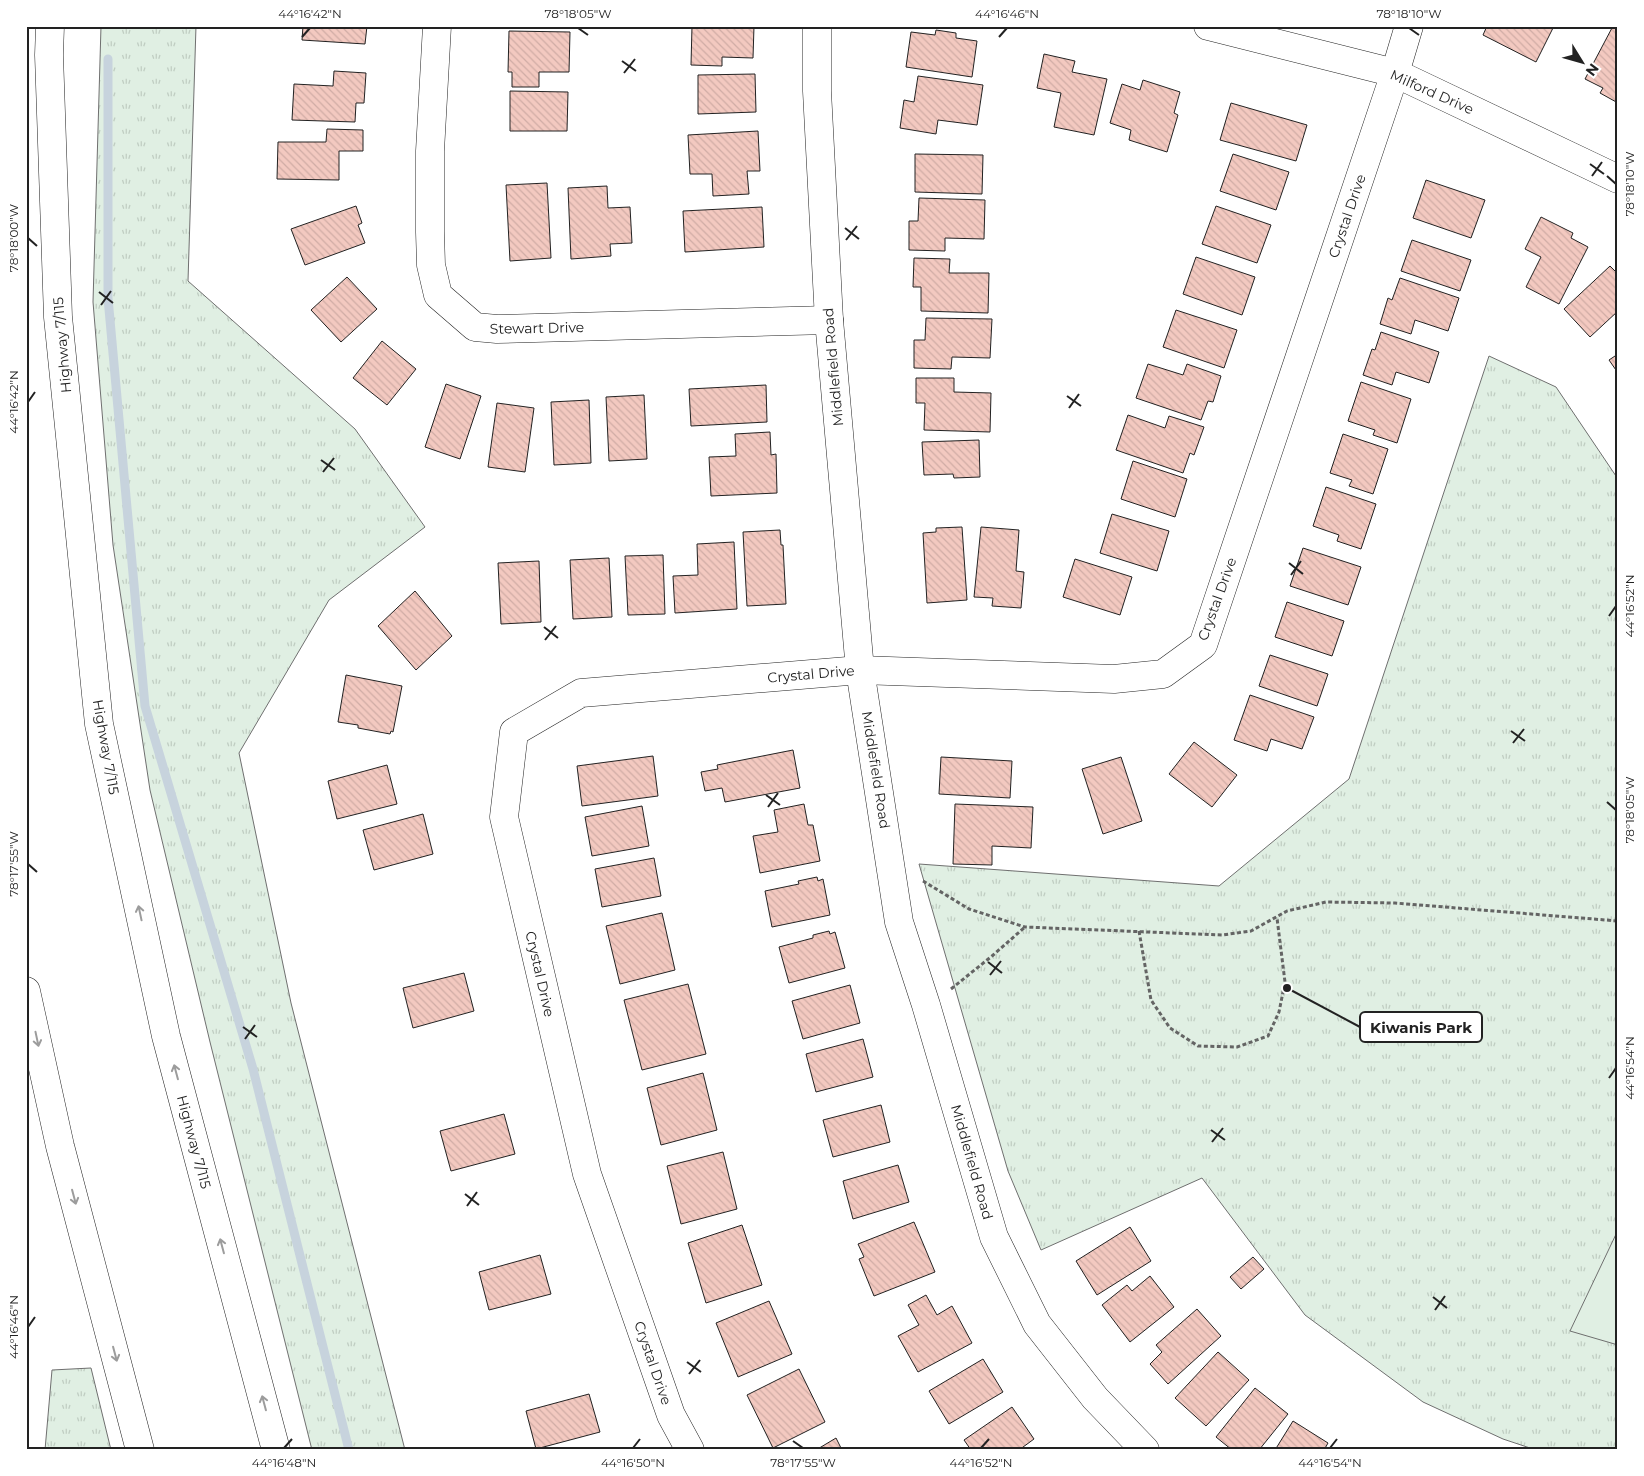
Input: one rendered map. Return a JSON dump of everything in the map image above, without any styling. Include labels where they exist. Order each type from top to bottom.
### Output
[{"type":"main road","name":"Highway 7/115","points":[[50,26],[49,56],[58,317],[99,724],[166,1036],[276,1450]]},
{"type":"main road","name":"Stewart Drive","points":[[437,26],[430,151],[431,265],[438,295],[475,328],[497,330],[829,320]]},
{"type":"main road","name":"Middlefield Road","points":[[817,26],[817,91],[829,320],[860,670],[900,922],[994,1237],[1037,1324],[1095,1398],[1145,1450]]},
{"type":"main road","name":"Milford Drive","points":[[1208,26],[1396,73],[1618,179]]},
{"type":"main road","name":"Crystal Drive","points":[[690,1450],[670,1415],[587,1174],[504,817],[514,732],[580,693],[860,670],[1114,680],[1163,674],[1203,645],[1396,73],[1409,26]]},
{"type":"main road","points":[[26,991],[60,1146],[140,1450]]},
{"type":"path","points":[[890,862],[969,909],[1025,927],[1222,935],[1251,931],[1288,912],[1326,902],[1395,903],[1618,921]]},
{"type":"path","points":[[1139,931],[1152,1000],[1170,1028],[1198,1046],[1237,1047],[1268,1036],[1279,1012],[1285,982],[1277,918]]},
{"type":"path","points":[[926,1005],[952,988],[1025,927]]},
{"type":"green space","points":[[101,26],[196,26],[188,281],[355,429],[425,527],[329,600],[239,753],[291,1003],[405,1450],[312,1450],[210,1042],[150,790],[113,545],[93,302]]},
{"type":"green space","points":[[1489,356],[1556,387],[1618,479],[1618,1450],[1536,1450],[1503,1439],[1423,1402],[1305,1315],[1202,1178],[1041,1250],[1008,1171],[919,864],[1219,886],[1349,779]]},
{"type":"green space","points":[[1618,1230],[1618,1345],[1570,1331]]},
{"type":"green space","points":[[91,1368],[111,1450],[45,1450],[52,1370]]},
{"type":"building","points":[[303,26],[367,26],[365,44],[302,40]]},
{"type":"building","points":[[692,26],[754,26],[753,58],[722,57],[722,66],[691,65]]},
{"type":"building","points":[[1487,26],[1554,26],[1536,62],[1483,35]]},
{"type":"building","points":[[1613,26],[1618,26],[1618,103],[1600,93],[1603,88],[1585,79]]},
{"type":"building","points":[[936,30],[956,33],[956,38],[977,41],[972,77],[906,67],[911,32],[935,35]]},
{"type":"building","points":[[509,31],[570,32],[569,72],[539,72],[539,87],[512,87],[512,72],[508,72]]},
{"type":"building","points":[[1044,54],[1075,61],[1072,72],[1107,79],[1094,135],[1054,127],[1061,93],[1037,88]]},
{"type":"building","points":[[334,71],[366,73],[364,103],[356,103],[355,122],[292,120],[294,84],[333,86]]},
{"type":"building","points":[[755,74],[756,112],[698,114],[698,75]]},
{"type":"building","points":[[918,76],[983,85],[977,125],[938,120],[936,134],[900,128],[904,100],[914,102]]},
{"type":"building","points":[[1143,80],[1180,92],[1174,113],[1178,115],[1167,152],[1129,140],[1131,130],[1110,123],[1122,84],[1140,90]]},
{"type":"building","points":[[510,91],[568,92],[567,131],[510,131]]},
{"type":"building","points":[[1231,103],[1307,125],[1296,161],[1220,140]]},
{"type":"building","points":[[327,129],[363,130],[363,151],[339,151],[339,180],[277,179],[278,142],[326,142]]},
{"type":"building","points":[[758,131],[760,171],[747,171],[749,194],[713,196],[712,174],[690,174],[688,135]]},
{"type":"building","points":[[915,154],[983,155],[982,194],[915,192]]},
{"type":"building","points":[[1233,154],[1289,172],[1276,210],[1220,191]]},
{"type":"building","points":[[1426,180],[1485,200],[1471,238],[1413,218]]},
{"type":"building","points":[[547,183],[551,258],[510,261],[506,185]]},
{"type":"building","points":[[607,186],[608,208],[630,207],[632,243],[610,244],[611,256],[571,259],[568,188]]},
{"type":"building","points":[[919,198],[985,200],[984,239],[945,238],[945,251],[909,250],[909,221],[918,221]]},
{"type":"building","points":[[356,206],[362,223],[358,225],[365,243],[305,265],[291,229]]},
{"type":"building","points":[[1216,206],[1271,225],[1257,263],[1202,244]]},
{"type":"building","points":[[762,207],[764,247],[685,252],[683,211]]},
{"type":"building","points":[[1541,217],[1573,233],[1571,238],[1588,247],[1559,304],[1526,287],[1541,257],[1525,249]]},
{"type":"building","points":[[1412,240],[1471,260],[1460,291],[1401,271]]},
{"type":"building","points":[[1196,257],[1255,277],[1242,315],[1183,294]]},
{"type":"building","points":[[914,258],[950,259],[949,273],[989,273],[988,313],[921,311],[921,287],[913,287]]},
{"type":"building","points":[[1610,266],[1618,274],[1618,311],[1590,337],[1564,309]]},
{"type":"building","points":[[347,277],[377,309],[341,342],[311,310]]},
{"type":"building","points":[[1400,278],[1459,298],[1448,331],[1415,320],[1411,334],[1380,324],[1388,298],[1392,300]]},
{"type":"building","points":[[1176,310],[1237,330],[1224,368],[1163,347]]},
{"type":"building","points":[[926,318],[992,319],[990,358],[952,357],[951,369],[914,368],[914,340],[925,340]]},
{"type":"building","points":[[1381,332],[1439,352],[1429,383],[1396,372],[1392,385],[1363,375],[1372,349],[1375,350]]},
{"type":"building","points":[[382,341],[416,369],[387,405],[353,378]]},
{"type":"building","points":[[1618,354],[1618,373],[1609,360]]},
{"type":"building","points":[[1148,364],[1183,375],[1187,364],[1221,376],[1213,402],[1208,401],[1201,420],[1136,398]]},
{"type":"building","points":[[916,378],[954,378],[954,392],[991,393],[990,432],[924,430],[925,403],[916,403]]},
{"type":"building","points":[[1361,382],[1411,399],[1397,443],[1373,435],[1375,430],[1348,421]]},
{"type":"building","points":[[446,384],[481,396],[460,459],[425,447]]},
{"type":"building","points":[[766,385],[767,422],[691,426],[689,389]]},
{"type":"building","points":[[644,395],[647,459],[609,461],[606,397]]},
{"type":"building","points":[[589,400],[591,463],[554,465],[551,402]]},
{"type":"building","points":[[497,403],[534,408],[525,472],[488,467]]},
{"type":"building","points":[[1128,415],[1165,428],[1169,416],[1204,427],[1194,455],[1190,453],[1183,473],[1116,450]]},
{"type":"building","points":[[770,432],[771,455],[776,454],[777,493],[711,496],[709,457],[736,456],[735,434]]},
{"type":"building","points":[[1343,434],[1388,449],[1373,494],[1349,486],[1352,480],[1330,473]]},
{"type":"building","points":[[979,440],[980,477],[954,478],[953,474],[924,475],[922,442]]},
{"type":"building","points":[[1133,461],[1187,479],[1175,517],[1121,499]]},
{"type":"building","points":[[1326,487],[1376,504],[1361,549],[1337,541],[1339,535],[1313,526]]},
{"type":"building","points":[[1112,514],[1169,531],[1157,571],[1100,553]]},
{"type":"building","points":[[962,527],[967,600],[927,603],[923,533],[936,532],[936,528]]},
{"type":"building","points":[[981,527],[1019,530],[1016,571],[1024,572],[1021,608],[992,606],[993,598],[974,597]]},
{"type":"building","points":[[780,530],[781,545],[783,545],[786,604],[747,606],[743,532]]},
{"type":"building","points":[[734,542],[737,609],[675,613],[673,576],[698,575],[697,544]]},
{"type":"building","points":[[1303,548],[1361,567],[1348,605],[1290,586]]},
{"type":"building","points":[[663,555],[665,614],[628,615],[625,556]]},
{"type":"building","points":[[609,558],[612,617],[573,619],[570,560]]},
{"type":"building","points":[[1075,559],[1132,577],[1120,615],[1063,597]]},
{"type":"building","points":[[539,561],[541,622],[501,624],[498,563]]},
{"type":"building","points":[[415,591],[452,636],[416,670],[378,626]]},
{"type":"building","points":[[1287,602],[1344,621],[1332,656],[1275,637]]},
{"type":"building","points":[[1270,655],[1328,674],[1317,706],[1259,686]]},
{"type":"building","points":[[346,675],[402,686],[393,732],[391,731],[390,734],[358,728],[358,725],[338,722]]},
{"type":"building","points":[[1250,695],[1314,717],[1302,749],[1271,739],[1267,751],[1234,740]]},
{"type":"building","points":[[1194,742],[1237,775],[1212,807],[1169,774]]},
{"type":"building","points":[[793,750],[800,788],[725,802],[722,788],[705,791],[701,772],[718,769],[717,765]]},
{"type":"building","points":[[653,756],[658,796],[582,806],[577,766]]},
{"type":"building","points":[[941,757],[1012,761],[1010,798],[939,794]]},
{"type":"building","points":[[1121,757],[1142,821],[1103,834],[1082,769]]},
{"type":"building","points":[[387,765],[397,804],[337,819],[328,781]]},
{"type":"building","points":[[804,804],[808,825],[813,825],[820,861],[760,873],[753,836],[778,832],[774,810]]},
{"type":"building","points":[[955,804],[1033,807],[1031,848],[992,846],[992,865],[953,864]]},
{"type":"building","points":[[642,806],[649,846],[592,856],[585,817]]},
{"type":"building","points":[[423,814],[433,854],[374,870],[363,830]]},
{"type":"building","points":[[654,858],[661,896],[602,907],[595,869]]},
{"type":"building","points":[[817,877],[818,881],[823,879],[830,915],[772,927],[765,891],[799,884],[798,881]]},
{"type":"building","points":[[662,913],[675,970],[620,984],[606,926]]},
{"type":"building","points":[[829,931],[830,934],[835,932],[845,968],[789,983],[779,947],[813,938],[813,935]]},
{"type":"building","points":[[464,973],[474,1011],[413,1028],[403,988]]},
{"type":"building","points":[[688,984],[706,1054],[642,1070],[624,1000]]},
{"type":"building","points":[[850,985],[860,1023],[803,1039],[792,1001]]},
{"type":"building","points":[[863,1039],[873,1077],[816,1092],[806,1054]]},
{"type":"building","points":[[703,1073],[717,1130],[661,1145],[647,1088]]},
{"type":"building","points":[[881,1105],[890,1142],[833,1157],[823,1120]]},
{"type":"building","points":[[504,1114],[515,1154],[451,1171],[440,1131]]},
{"type":"building","points":[[723,1152],[737,1209],[681,1224],[667,1166]]},
{"type":"building","points":[[898,1165],[909,1202],[853,1219],[843,1181]]},
{"type":"building","points":[[914,1222],[935,1272],[874,1296],[859,1259],[864,1257],[858,1244]]},
{"type":"building","points":[[742,1225],[762,1285],[706,1303],[688,1243]]},
{"type":"building","points":[[1130,1227],[1151,1261],[1097,1295],[1076,1261]]},
{"type":"building","points":[[540,1255],[551,1294],[489,1310],[479,1272]]},
{"type":"building","points":[[1253,1257],[1264,1269],[1241,1289],[1230,1277]]},
{"type":"building","points":[[1150,1276],[1174,1307],[1130,1342],[1102,1305],[1127,1285],[1132,1291]]},
{"type":"building","points":[[926,1295],[937,1315],[952,1306],[972,1343],[918,1372],[898,1336],[919,1325],[908,1305]]},
{"type":"building","points":[[769,1301],[792,1354],[738,1377],[716,1323]]},
{"type":"building","points":[[1197,1309],[1221,1336],[1168,1384],[1150,1364],[1162,1352],[1156,1345]]},
{"type":"building","points":[[1218,1352],[1249,1380],[1206,1426],[1175,1398]]},
{"type":"building","points":[[983,1359],[1003,1392],[949,1424],[929,1391]]},
{"type":"building","points":[[799,1369],[825,1422],[773,1448],[747,1395]]},
{"type":"building","points":[[1255,1388],[1288,1414],[1259,1450],[1232,1450],[1216,1437]]},
{"type":"building","points":[[589,1394],[600,1432],[536,1449],[526,1411]]},
{"type":"building","points":[[1012,1407],[1034,1439],[1019,1450],[971,1450],[964,1440]]},
{"type":"building","points":[[1293,1421],[1328,1443],[1324,1450],[1275,1450]]},
{"type":"building","points":[[836,1438],[842,1450],[816,1450]]},
{"type":"waterway","points":[[108,59],[108,298],[145,706],[253,1069],[349,1450]]},
{"type":"place","name":"Kiwanis Park","points":[[1287,988]]}]
